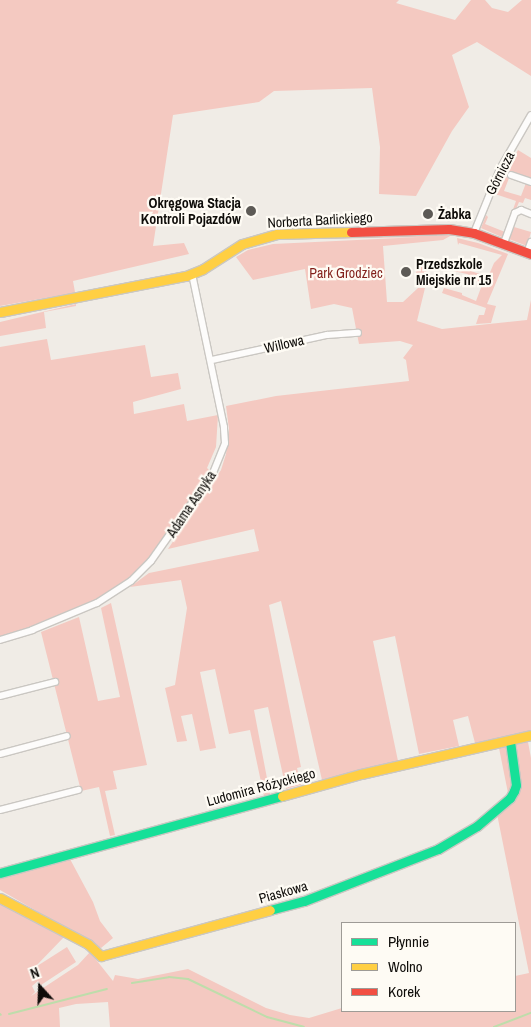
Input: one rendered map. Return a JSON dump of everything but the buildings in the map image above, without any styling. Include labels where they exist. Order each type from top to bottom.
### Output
[{"type":"street","name":"Górnicza","points":[[474,233],[500,170],[531,115]]},
{"type":"street","points":[[511,175],[531,182]]},
{"type":"street","points":[[504,243],[515,213],[521,210],[531,214]]},
{"type":"street","name":"Norberta Barlickiego","points":[[0,312],[192,274],[242,244],[277,234],[449,229],[474,233],[529,253]]},
{"type":"street","points":[[529,253],[531,242]]},
{"type":"street","name":"Adama Asnyka","points":[[0,640],[32,630],[97,603],[125,586],[151,561],[213,473],[225,443],[224,427],[212,360],[192,274]]},
{"type":"street","name":"Willowa","points":[[212,360],[326,335],[358,333]]},
{"type":"street","points":[[0,696],[54,682]]},
{"type":"street","name":"Ludomira Różyckiego","points":[[0,873],[361,774],[531,735]]},
{"type":"street","points":[[0,754],[68,736]]},
{"type":"street","name":"Piaskowa","points":[[0,898],[88,944],[101,956],[315,897],[421,856],[457,839],[486,819],[514,791],[516,785],[510,741]]},
{"type":"street","points":[[0,810],[78,790]]},
{"type":"green space","points":[[0,0],[399,0],[396,3],[455,20],[471,0],[485,0],[492,8],[508,12],[522,0],[531,0],[531,76],[477,42],[452,55],[469,107],[452,131],[416,196],[379,194],[380,147],[372,88],[274,91],[259,102],[173,115],[153,246],[184,243],[189,254],[73,281],[75,292],[73,293],[0,306]]},
{"type":"green space","points":[[518,150],[531,158],[531,180],[507,171]]},
{"type":"green space","points":[[503,176],[509,178],[504,191],[521,196],[526,183],[531,185],[531,200],[525,198],[523,203],[519,202],[504,238],[481,228],[486,215],[488,217],[485,224],[505,232],[516,201],[495,194]]},
{"type":"green space","points":[[514,227],[531,232],[527,246],[509,239]]},
{"type":"green space","name":"Park Grodziec","points":[[437,232],[437,236],[451,233],[452,235],[443,240],[383,246],[387,302],[403,302],[418,288],[425,288],[417,321],[442,329],[527,320],[531,300],[531,731],[475,743],[468,716],[453,720],[459,746],[419,754],[395,636],[373,641],[398,761],[322,780],[281,601],[269,605],[301,767],[297,768],[301,785],[286,789],[268,707],[254,710],[270,794],[264,796],[250,730],[229,734],[215,669],[200,672],[216,748],[200,751],[192,714],[181,716],[187,741],[177,742],[165,688],[175,685],[187,608],[181,580],[130,587],[149,573],[259,551],[254,529],[168,549],[221,470],[226,454],[229,429],[226,406],[276,396],[409,381],[406,360],[403,358],[413,345],[400,341],[359,344],[352,308],[334,304],[311,309],[305,269],[253,280],[236,257],[248,250],[273,244],[420,237],[318,239],[318,237]]},
{"type":"green space","points":[[457,238],[478,243],[508,254],[487,304],[496,306],[491,323],[476,324],[479,315],[484,315],[486,308],[442,293],[444,288],[462,293],[462,295],[476,301],[482,285],[467,274],[449,270],[451,264],[488,277],[494,263],[502,255],[459,243],[458,245]]},
{"type":"green space","points":[[424,264],[428,266],[424,280],[416,285],[416,272]]},
{"type":"green space","points":[[76,304],[76,306],[44,312],[46,328],[0,336],[0,322]]},
{"type":"green space","points":[[47,339],[51,360],[145,345],[151,377],[178,373],[181,389],[133,402],[134,414],[184,404],[187,421],[218,415],[216,447],[207,468],[211,472],[150,559],[138,571],[121,585],[95,601],[48,621],[0,638],[0,347]]},
{"type":"green space","points":[[111,603],[147,765],[113,771],[117,789],[105,791],[115,835],[110,836],[99,787],[81,791],[41,632],[79,617],[98,701],[120,697],[101,608]]},
{"type":"green space","points":[[528,742],[531,758],[531,1027],[110,1027],[108,1002],[76,1004],[59,1008],[60,1027],[0,1027],[0,904],[65,936],[34,968],[67,947],[76,962],[41,985],[38,981],[32,986],[35,992],[31,996],[78,965],[90,952],[113,981],[115,975],[138,979],[188,969],[266,1008],[309,1018],[341,1008],[341,1012],[516,1012],[516,976],[529,973],[497,814],[513,801],[519,788],[515,745]]},
{"type":"green space","points":[[508,746],[512,788],[508,793],[499,748]]},
{"type":"green space","points":[[70,859],[93,902],[100,921],[113,938],[101,948],[0,890],[0,878]]},
{"type":"waterway","points":[[132,983],[169,977],[188,979],[267,1017],[304,1027]]},
{"type":"waterway","points":[[9,1014],[107,989]]},
{"type":"waterway","points":[[494,1027],[531,1013]]},
{"type":"traffic: fast","points":[[270,910],[304,901],[438,849],[477,826],[510,798],[514,791],[516,785],[510,741]]},
{"type":"traffic: fast","points":[[0,873],[282,796]]},
{"type":"traffic: slow","points":[[0,312],[186,276],[203,269],[242,244],[277,234],[351,232]]},
{"type":"traffic: slow","points":[[282,796],[361,774],[531,735]]},
{"type":"traffic: slow","points":[[0,898],[88,944],[101,956],[270,910]]},
{"type":"traffic: jam","points":[[351,232],[449,229],[474,233],[531,254]]},
{"type":"place","name":"Okręgowa Stacja Kontroli Pojazdów","points":[[251,211]]},
{"type":"place","name":"Żabka","points":[[428,214]]},
{"type":"place","name":"Przedszkole Miejskie nr 15","points":[[406,272]]}]
